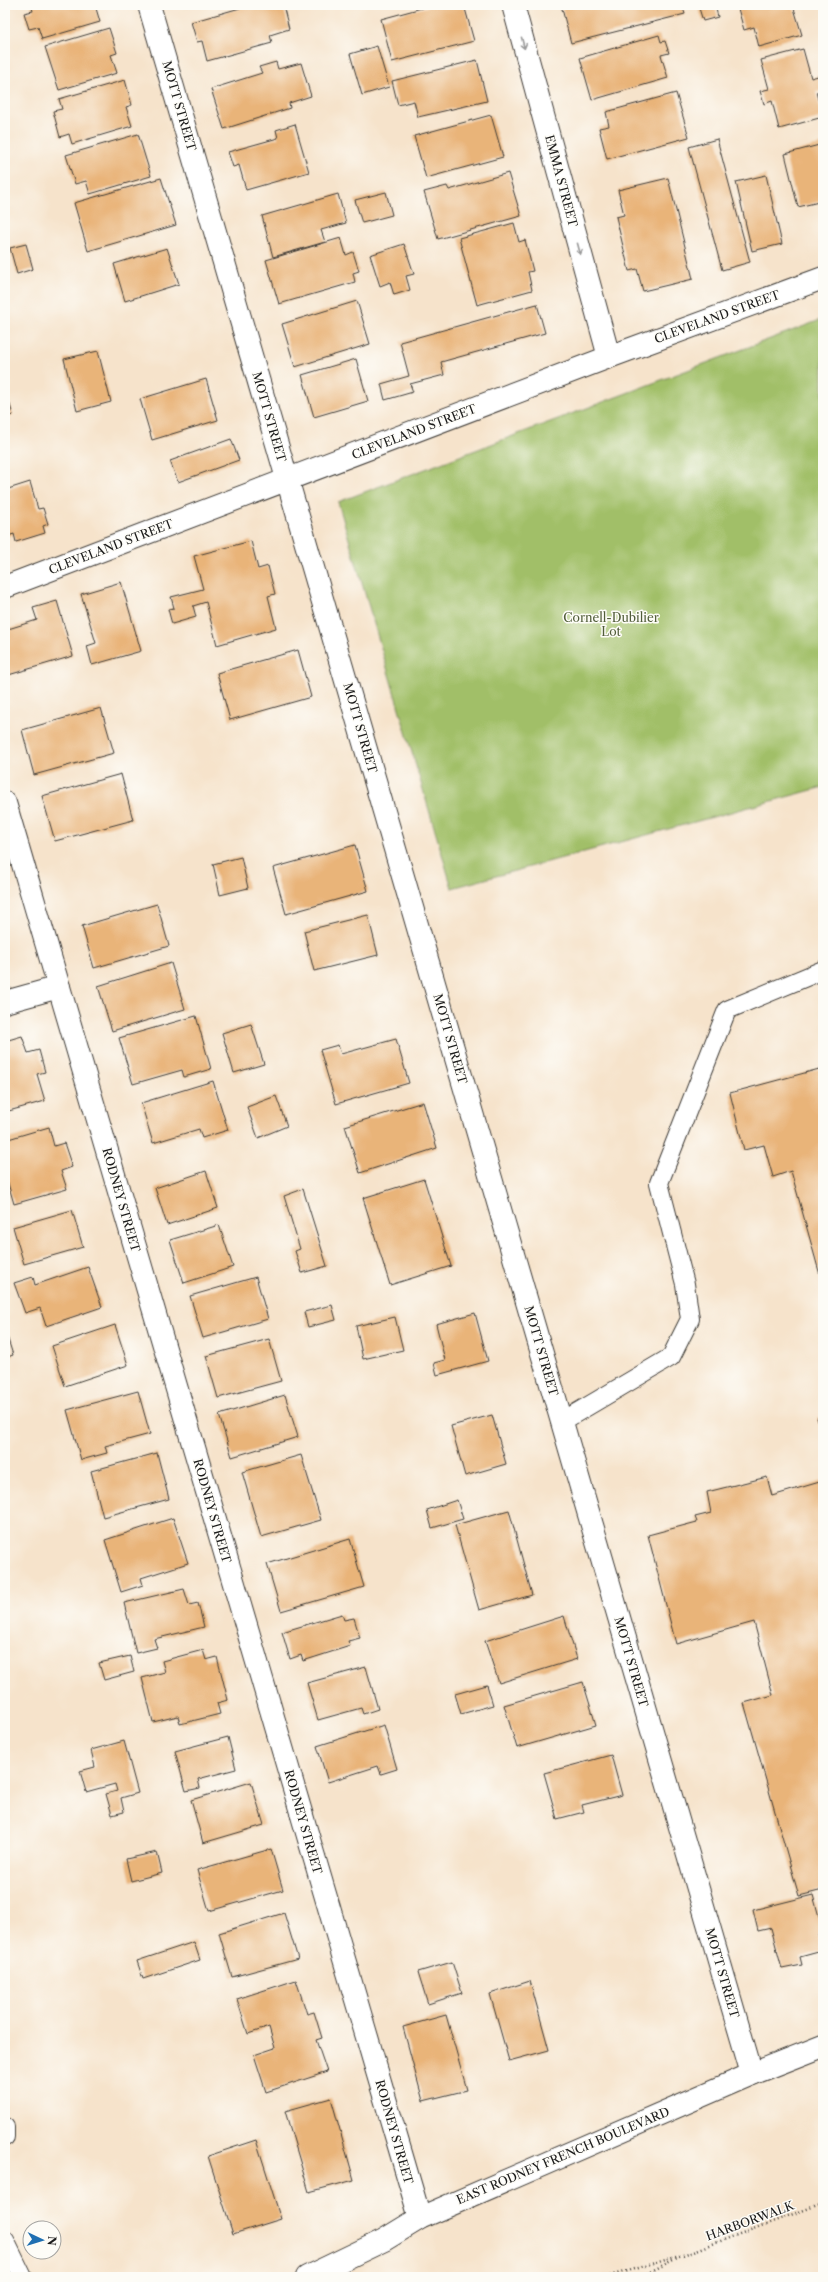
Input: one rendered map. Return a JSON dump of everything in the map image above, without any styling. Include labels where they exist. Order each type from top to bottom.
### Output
[{"type":"street","name":"MOTT STREET","points":[[149,5],[752,2074]]},
{"type":"street","name":"EMMA STREET","points":[[513,5],[609,357]]},
{"type":"street","name":"CLEVELAND STREET","points":[[5,587],[288,481],[609,357],[823,278]]},
{"type":"street","name":"RODNEY STREET","points":[[5,803],[420,2218]]},
{"type":"street","points":[[5,1002],[59,986]]},
{"type":"street","name":"EAST RODNEY FRENCH BOULEVARD","points":[[307,2277],[384,2240],[420,2218],[752,2074],[823,2046]]},
{"type":"lane","points":[[561,1422],[671,1357],[690,1319],[684,1284],[659,1183],[727,1010],[823,970]]},
{"type":"lane","points":[[5,2127],[5,2137]]},
{"type":"lane","points":[[5,2240],[23,2277]]},
{"type":"path","name":"HARBORWALK","points":[[606,2277],[683,2255],[823,2203]]},
{"type":"path","name":"HARBORWALK","points":[[640,2277],[683,2255]]},
{"type":"green space","name":"Cornell-Dubilier Lot","points":[[823,319],[823,787],[452,888],[338,502]]},
{"type":"building","points":[[31,5],[95,5],[100,22],[42,39],[38,27],[29,29],[24,13],[33,11]]},
{"type":"building","points":[[239,5],[283,5],[289,29],[270,35],[272,43],[207,61],[202,41],[197,42],[191,22],[240,8]]},
{"type":"building","points":[[433,5],[464,5],[474,41],[392,62],[381,19]]},
{"type":"building","points":[[561,5],[682,5],[685,14],[571,43]]},
{"type":"building","points":[[698,5],[715,5],[718,17],[703,21]]},
{"type":"building","points":[[737,5],[793,5],[802,35],[759,47],[754,27],[744,30]]},
{"type":"building","points":[[109,28],[117,53],[111,55],[117,73],[59,90],[45,47]]},
{"type":"building","points":[[659,35],[661,42],[665,41],[669,53],[661,55],[668,78],[592,100],[580,58]]},
{"type":"building","points":[[377,46],[389,87],[362,95],[350,54]]},
{"type":"building","points":[[803,49],[811,78],[818,76],[822,91],[816,92],[823,117],[779,129],[772,101],[764,104],[760,91],[769,89],[761,60]]},
{"type":"building","points":[[477,60],[487,101],[418,117],[414,101],[398,105],[392,81]]},
{"type":"building","points":[[276,62],[278,69],[301,63],[311,96],[289,103],[290,108],[224,129],[211,89],[262,73],[259,67]]},
{"type":"building","points":[[125,80],[132,105],[126,107],[132,126],[72,144],[69,134],[60,137],[53,111],[62,109],[59,99]]},
{"type":"building","points":[[676,93],[689,137],[607,159],[599,128],[609,126],[606,112]]},
{"type":"building","points":[[491,115],[503,157],[426,178],[414,136]]},
{"type":"building","points":[[295,124],[309,172],[246,190],[239,165],[233,167],[228,152],[278,138],[276,130]]},
{"type":"building","points":[[138,134],[151,176],[90,194],[86,181],[75,184],[66,155]]},
{"type":"building","points":[[717,139],[750,262],[722,270],[689,147]]},
{"type":"building","points":[[823,144],[823,201],[798,207],[785,154]]},
{"type":"building","points":[[508,173],[521,216],[438,239],[424,192],[447,186],[449,190]]},
{"type":"building","points":[[766,175],[782,244],[752,251],[736,182]]},
{"type":"building","points":[[161,178],[176,225],[88,251],[74,203]]},
{"type":"building","points":[[668,178],[693,279],[643,291],[637,269],[629,271],[616,217],[624,215],[618,190]]},
{"type":"building","points":[[386,192],[392,215],[362,223],[355,200]]},
{"type":"building","points":[[338,194],[346,223],[321,230],[325,242],[273,257],[262,216]]},
{"type":"building","points":[[514,223],[519,242],[525,240],[533,271],[528,272],[532,290],[477,305],[459,238]]},
{"type":"building","points":[[341,238],[346,255],[353,252],[359,271],[353,273],[355,282],[279,304],[266,260]]},
{"type":"building","points":[[26,244],[33,269],[17,274],[10,248]]},
{"type":"building","points":[[404,244],[414,274],[406,276],[410,290],[394,295],[390,282],[380,286],[370,255]]},
{"type":"building","points":[[167,248],[179,284],[125,301],[114,264]]},
{"type":"building","points":[[357,301],[370,344],[295,367],[282,324]]},
{"type":"building","points":[[537,304],[545,333],[441,362],[444,375],[410,384],[413,392],[385,400],[381,384],[409,376],[400,342]]},
{"type":"building","points":[[98,351],[111,402],[77,411],[64,359]]},
{"type":"building","points":[[356,359],[368,401],[314,417],[302,375]]},
{"type":"building","points":[[206,379],[218,420],[152,440],[140,399]]},
{"type":"building","points":[[5,388],[13,415],[5,417]]},
{"type":"building","points":[[231,439],[239,460],[178,482],[170,461]]},
{"type":"building","points":[[30,482],[38,509],[43,508],[48,524],[43,526],[45,533],[16,542],[14,534],[5,537],[5,490]]},
{"type":"building","points":[[251,541],[258,569],[268,566],[275,594],[268,596],[276,628],[217,645],[206,602],[193,606],[196,617],[172,624],[168,609],[174,608],[171,597],[203,589],[194,556]]},
{"type":"building","points":[[121,582],[141,651],[92,665],[87,646],[96,643],[81,594]]},
{"type":"building","points":[[57,601],[73,656],[5,676],[5,630],[37,620],[33,608]]},
{"type":"building","points":[[298,650],[311,697],[230,720],[217,673]]},
{"type":"building","points":[[101,708],[114,753],[34,775],[22,730]]},
{"type":"building","points":[[121,774],[133,820],[55,841],[42,796]]},
{"type":"building","points":[[355,845],[368,891],[286,914],[273,868]]},
{"type":"building","points":[[241,857],[248,888],[220,895],[213,864]]},
{"type":"building","points":[[157,904],[169,946],[94,968],[82,926]]},
{"type":"building","points":[[368,915],[378,955],[314,971],[304,931]]},
{"type":"building","points":[[171,963],[185,1009],[112,1031],[98,986]]},
{"type":"building","points":[[196,1016],[211,1069],[184,1077],[182,1070],[133,1084],[119,1038]]},
{"type":"building","points":[[251,1024],[264,1064],[234,1073],[222,1033]]},
{"type":"building","points":[[22,1036],[28,1053],[39,1050],[45,1072],[37,1074],[45,1101],[5,1112],[5,1041]]},
{"type":"building","points":[[396,1039],[409,1083],[336,1104],[320,1050],[338,1045],[341,1054]]},
{"type":"building","points":[[823,1068],[823,1286],[791,1171],[773,1177],[764,1145],[744,1150],[730,1093]]},
{"type":"building","points":[[213,1081],[228,1130],[202,1138],[199,1129],[153,1143],[141,1103]]},
{"type":"building","points":[[276,1096],[287,1126],[258,1138],[247,1107]]},
{"type":"building","points":[[423,1102],[437,1148],[360,1173],[345,1126]]},
{"type":"building","points":[[49,1127],[54,1146],[64,1143],[72,1167],[61,1171],[67,1189],[14,1204],[5,1173],[5,1140]]},
{"type":"building","points":[[206,1171],[218,1208],[167,1225],[155,1188]]},
{"type":"building","points":[[424,1179],[451,1266],[390,1285],[363,1198]]},
{"type":"building","points":[[303,1189],[327,1266],[302,1273],[295,1251],[300,1249],[284,1196]]},
{"type":"building","points":[[72,1210],[83,1247],[24,1264],[13,1227]]},
{"type":"building","points":[[219,1225],[233,1267],[184,1283],[170,1240]]},
{"type":"building","points":[[88,1267],[102,1307],[46,1326],[40,1308],[25,1313],[14,1283],[33,1277],[35,1285]]},
{"type":"building","points":[[256,1277],[268,1319],[203,1338],[190,1296]]},
{"type":"building","points":[[332,1305],[336,1320],[308,1327],[304,1312]]},
{"type":"building","points":[[475,1313],[488,1361],[437,1375],[434,1363],[445,1360],[436,1324]]},
{"type":"building","points":[[395,1317],[403,1350],[363,1359],[356,1326]]},
{"type":"building","points":[[115,1325],[128,1365],[65,1386],[52,1346]]},
{"type":"building","points":[[5,1330],[13,1355],[5,1358]]},
{"type":"building","points":[[269,1339],[281,1381],[218,1398],[206,1356]]},
{"type":"building","points":[[138,1391],[150,1434],[105,1446],[107,1453],[81,1460],[67,1410]]},
{"type":"building","points":[[285,1395],[298,1437],[232,1457],[219,1415]]},
{"type":"building","points":[[492,1415],[506,1464],[465,1476],[451,1426]]},
{"type":"building","points":[[823,1416],[823,1435],[817,1418]]},
{"type":"building","points":[[157,1453],[169,1499],[103,1517],[91,1471]]},
{"type":"building","points":[[301,1455],[321,1520],[261,1537],[242,1472]]},
{"type":"building","points":[[767,1477],[772,1496],[823,1481],[823,1890],[799,1896],[744,1703],[773,1695],[754,1622],[676,1644],[648,1535],[697,1522],[695,1517],[711,1513],[707,1492]]},
{"type":"building","points":[[457,1500],[463,1519],[432,1528],[427,1510]]},
{"type":"building","points":[[509,1510],[532,1595],[479,1610],[455,1525]]},
{"type":"building","points":[[173,1518],[188,1563],[141,1578],[143,1585],[121,1592],[105,1540]]},
{"type":"building","points":[[350,1539],[364,1587],[281,1611],[267,1564]]},
{"type":"building","points":[[184,1589],[189,1605],[198,1603],[204,1627],[154,1639],[157,1648],[136,1653],[124,1603]]},
{"type":"building","points":[[342,1614],[344,1620],[354,1618],[360,1638],[348,1641],[350,1646],[303,1661],[301,1655],[290,1659],[282,1632]]},
{"type":"building","points":[[564,1616],[577,1659],[499,1683],[485,1641]]},
{"type":"building","points":[[203,1650],[206,1660],[217,1657],[228,1700],[217,1703],[220,1714],[180,1724],[178,1716],[153,1722],[142,1678],[165,1672],[162,1661]]},
{"type":"building","points":[[130,1656],[134,1672],[104,1680],[99,1663]]},
{"type":"building","points":[[366,1667],[378,1709],[363,1714],[361,1708],[318,1720],[307,1683]]},
{"type":"building","points":[[583,1682],[596,1725],[517,1748],[504,1705]]},
{"type":"building","points":[[487,1685],[493,1705],[461,1714],[455,1694]]},
{"type":"building","points":[[384,1725],[397,1769],[381,1774],[378,1766],[328,1782],[317,1746]]},
{"type":"building","points":[[228,1737],[236,1769],[198,1779],[200,1788],[186,1791],[175,1751]]},
{"type":"building","points":[[124,1741],[138,1793],[121,1798],[124,1812],[112,1815],[106,1794],[117,1791],[115,1784],[86,1792],[80,1771],[95,1767],[91,1750]]},
{"type":"building","points":[[611,1755],[622,1795],[582,1805],[584,1812],[557,1819],[544,1773]]},
{"type":"building","points":[[251,1782],[264,1825],[203,1843],[191,1800]]},
{"type":"building","points":[[271,1849],[283,1890],[209,1911],[197,1870]]},
{"type":"building","points":[[157,1852],[162,1873],[131,1881],[126,1859]]},
{"type":"building","points":[[813,1895],[823,1931],[818,1935],[822,1951],[800,1957],[802,1965],[782,1969],[771,1928],[758,1931],[753,1910]]},
{"type":"building","points":[[284,1913],[298,1959],[232,1977],[219,1933]]},
{"type":"building","points":[[194,1942],[200,1960],[143,1979],[137,1961]]},
{"type":"building","points":[[452,1962],[462,1993],[428,2004],[418,1972]]},
{"type":"building","points":[[296,1980],[307,2014],[314,2012],[322,2038],[316,2040],[327,2072],[266,2092],[254,2055],[275,2048],[269,2027],[248,2034],[237,1999]]},
{"type":"building","points":[[530,1981],[549,2050],[509,2061],[490,1994]]},
{"type":"building","points":[[446,2015],[467,2090],[423,2101],[403,2027]]},
{"type":"building","points":[[331,2098],[354,2180],[309,2192],[285,2111]]},
{"type":"building","points":[[256,2140],[281,2219],[233,2234],[208,2156]]}]
